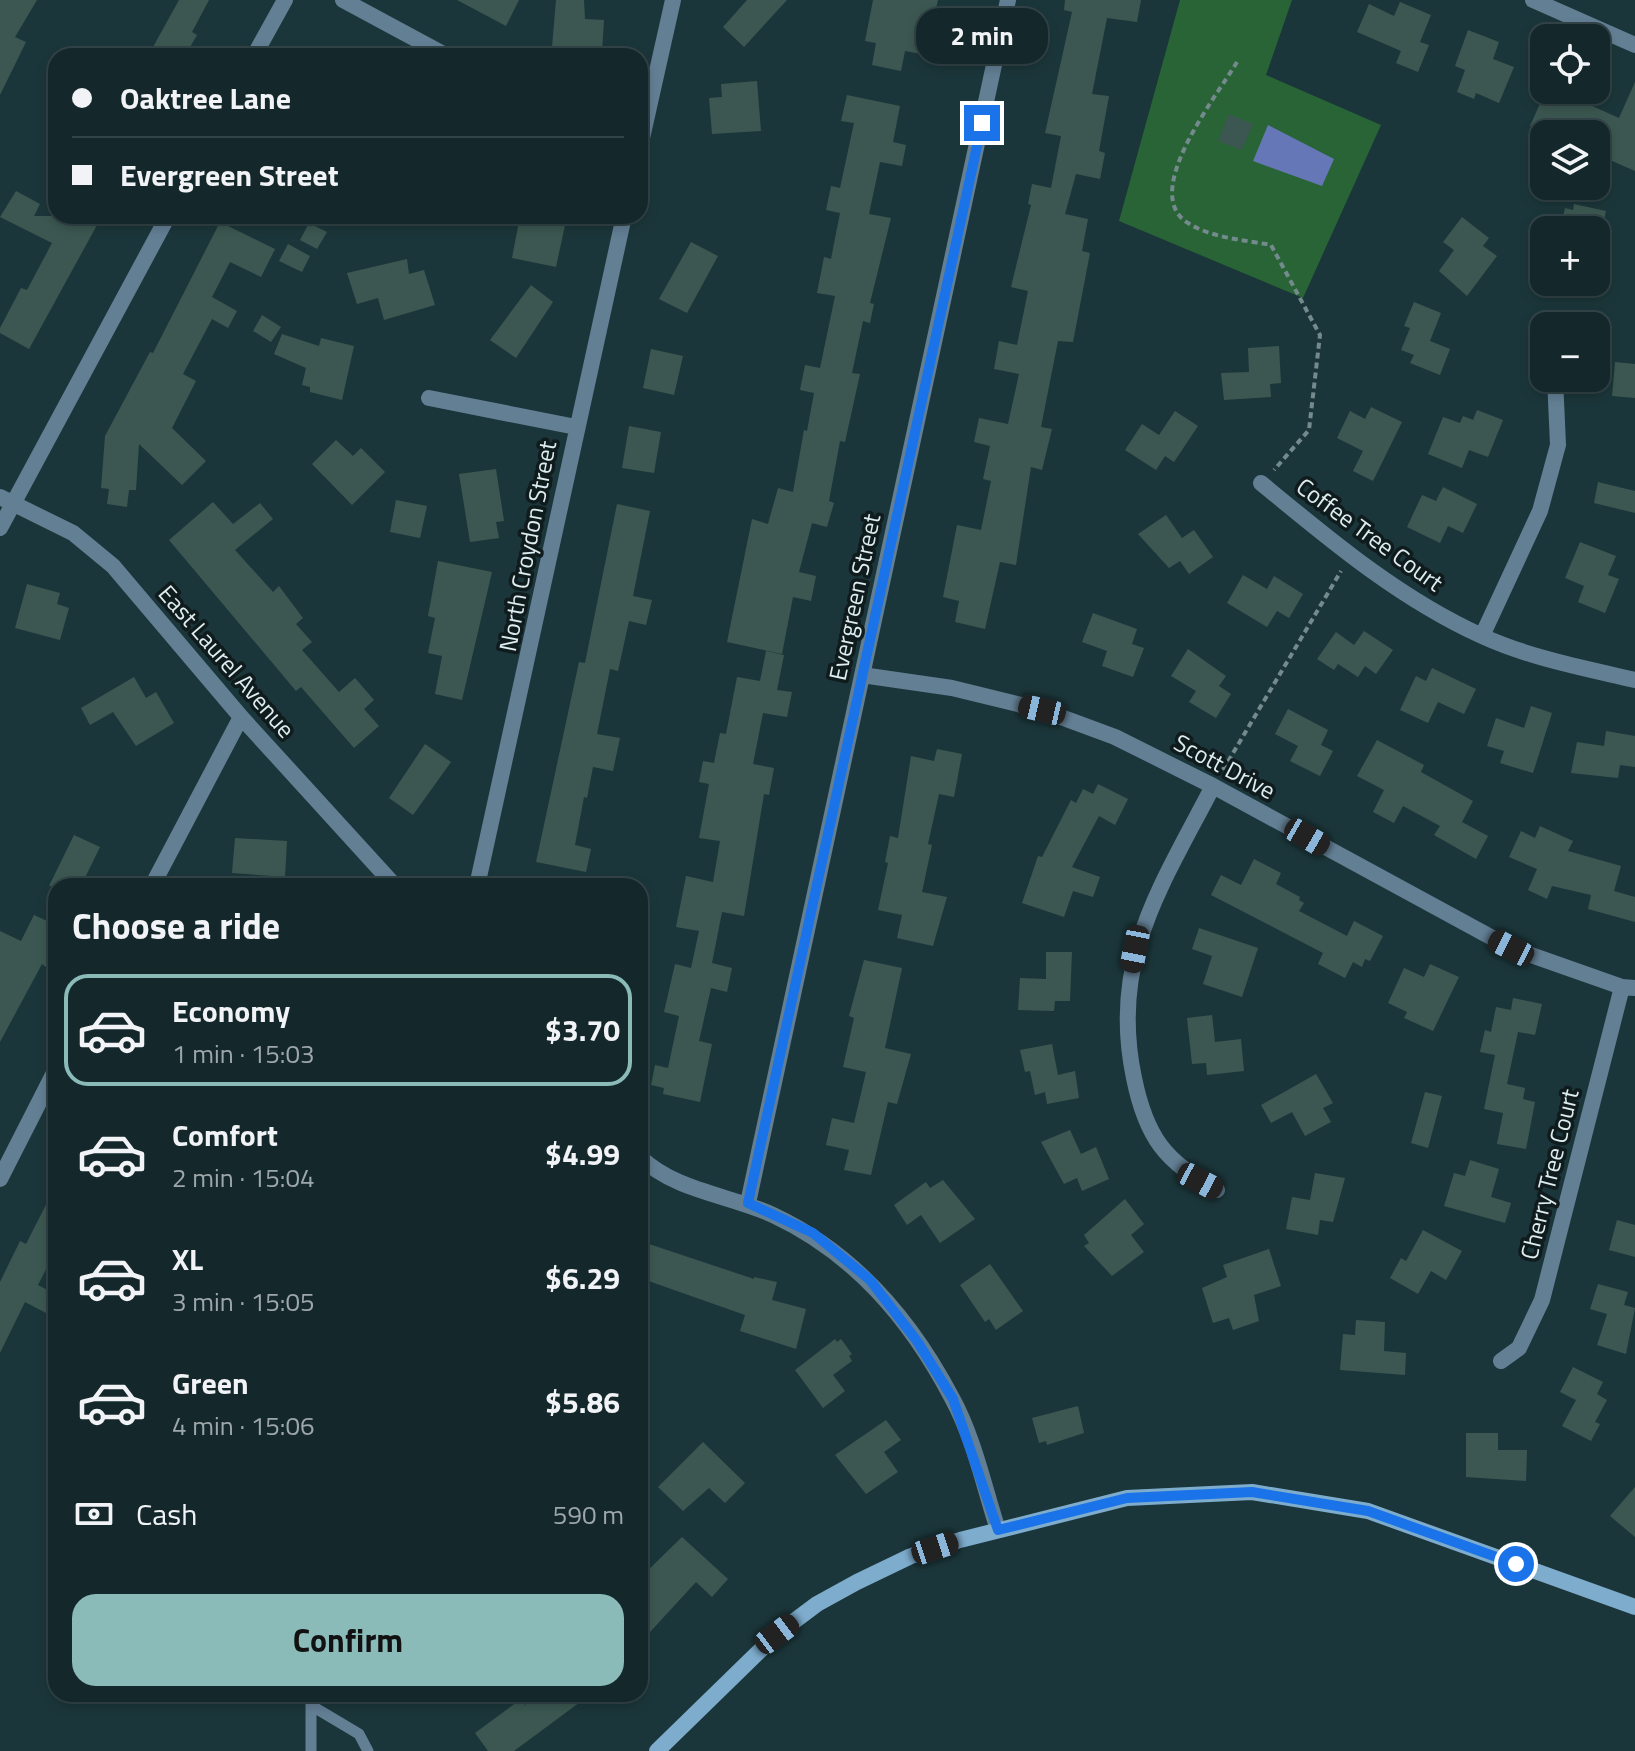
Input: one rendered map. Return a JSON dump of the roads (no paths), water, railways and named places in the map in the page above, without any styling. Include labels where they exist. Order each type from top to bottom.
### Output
[{"type":"street","points":[[258,48],[285,0]]},
{"type":"street","points":[[343,0],[432,48]]},
{"type":"street","points":[[648,111],[673,0]]},
{"type":"street","name":"Evergreen Street","points":[[748,1203],[1008,0]]},
{"type":"street","points":[[1533,0],[1635,45]]},
{"type":"street","points":[[0,528],[6,500],[163,224]]},
{"type":"street","name":"North Croydon Street","points":[[479,878],[622,224]]},
{"type":"street","points":[[1482,636],[1540,511],[1558,445],[1556,392]]},
{"type":"street","points":[[429,398],[576,427]]},
{"type":"street","name":"Coffee Tree Court","points":[[1261,483],[1351,555],[1405,593],[1482,636],[1557,662],[1635,680]]},
{"type":"street","name":"East Laurel Avenue","points":[[6,500],[73,533],[94,548],[241,717],[388,878]]},
{"type":"street","name":"Scott Drive","points":[[862,675],[952,688],[1042,710],[1115,737],[1213,786],[1511,948],[1628,987]]},
{"type":"street","points":[[156,878],[241,717]]},
{"type":"street","points":[[1213,786],[1155,898],[1135,949],[1126,994],[1126,1041],[1137,1093],[1156,1143],[1183,1172],[1217,1190]]},
{"type":"street","name":"Cherry Tree Court","points":[[1501,1361],[1519,1348],[1542,1300],[1628,987]]},
{"type":"street","points":[[0,1179],[48,1085]]},
{"type":"street","points":[[648,1165],[704,1192],[748,1203],[813,1233],[870,1280],[917,1341],[953,1399],[998,1530]]},
{"type":"street","points":[[657,1751],[777,1634],[817,1604],[911,1556],[998,1530],[1127,1498],[1205,1492],[1299,1497],[1368,1511],[1635,1607]]},
{"type":"lane","points":[[311,1751],[312,1702]]},
{"type":"lane","points":[[315,1702],[359,1734],[368,1751]]},
{"type":"water","points":[[1268,125],[1334,159],[1322,186],[1253,161]]}]
